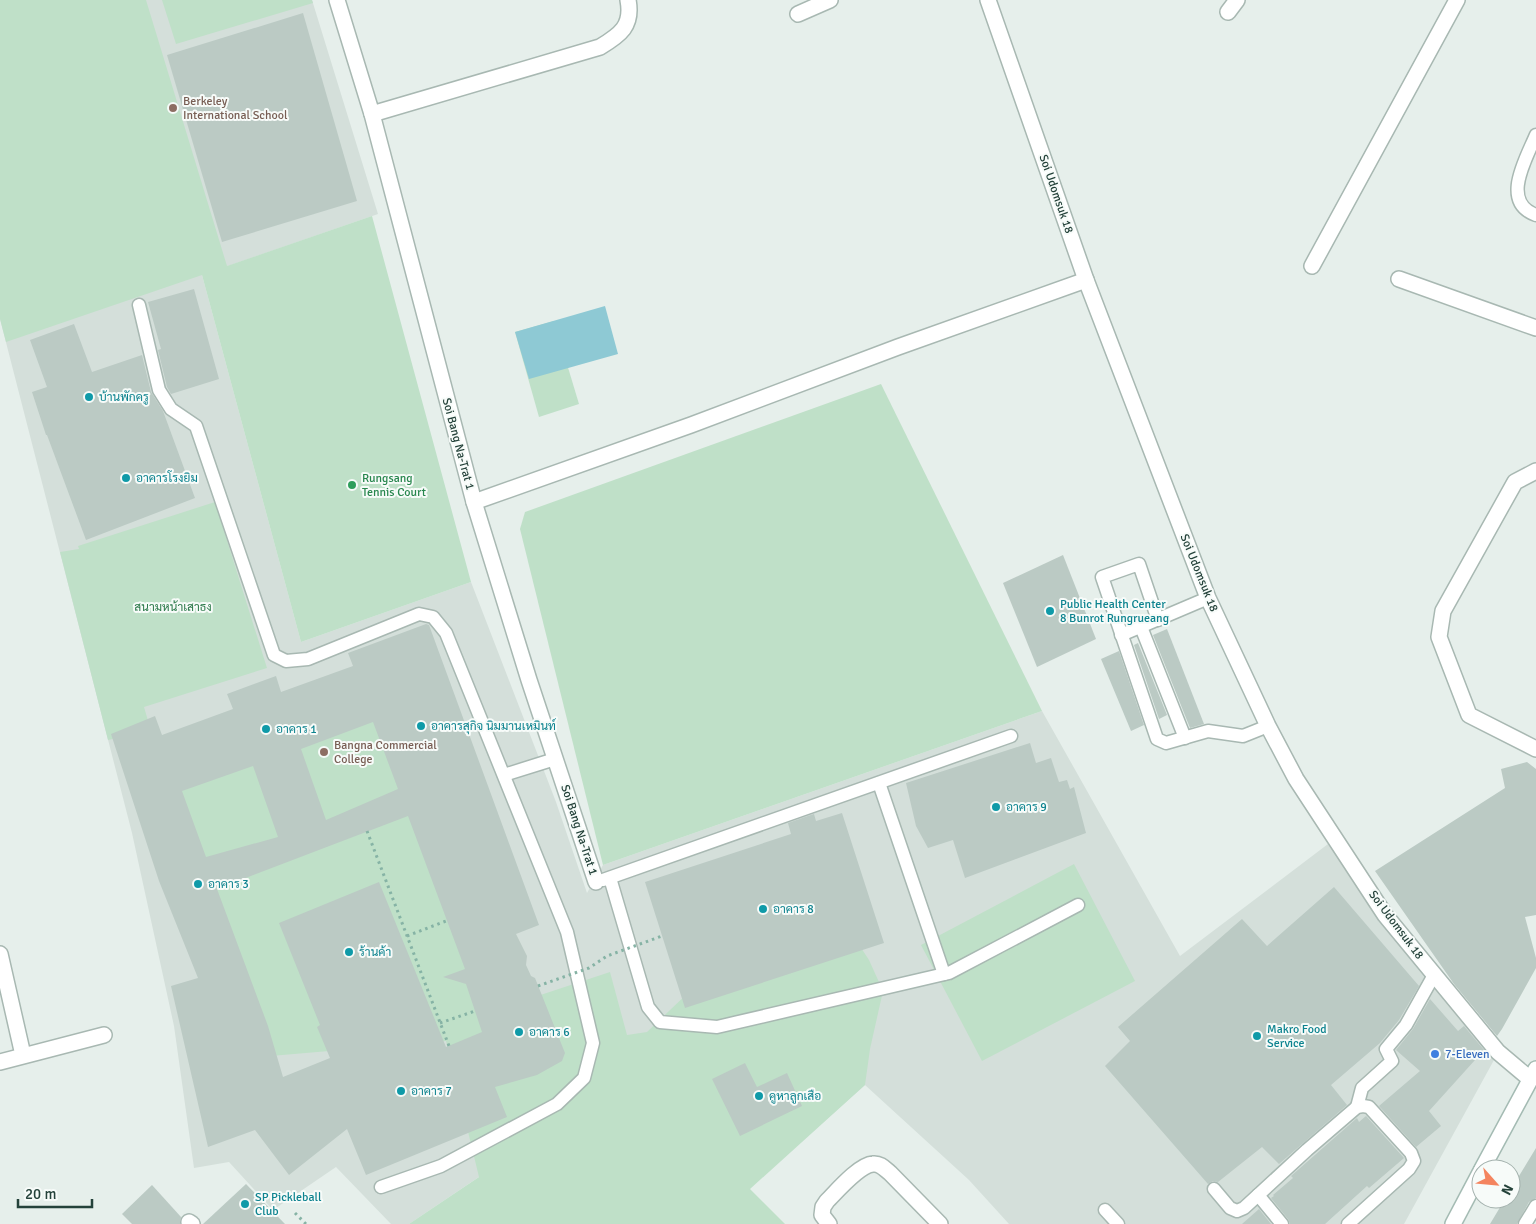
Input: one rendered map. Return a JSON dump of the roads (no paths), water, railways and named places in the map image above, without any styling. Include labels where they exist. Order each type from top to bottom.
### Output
[{"type":"street","name":"Soi Bang Na-Trat 1","points":[[337,0],[372,114],[474,502],[556,759],[603,880]]},
{"type":"street","points":[[372,114],[600,47],[618,36],[628,22],[628,0]]},
{"type":"street","points":[[798,14],[830,0]]},
{"type":"street","name":"Soi Udomsuk 18","points":[[988,0],[1086,280],[1208,598],[1268,726],[1296,779],[1385,915],[1498,1052],[1533,1074]]},
{"type":"street","points":[[1228,12],[1237,0]]},
{"type":"street","points":[[1312,266],[1457,0]]},
{"type":"street","points":[[1399,279],[1536,328]]},
{"type":"street","points":[[474,502],[691,425],[898,347],[1086,280]]},
{"type":"street","points":[[1536,471],[1515,482],[1443,611],[1439,637],[1469,715],[1536,750]]},
{"type":"street","points":[[0,954],[23,1055]]},
{"type":"street","points":[[0,1062],[104,1036]]},
{"type":"street","points":[[1488,1159],[1533,1074]]},
{"type":"street","points":[[829,1224],[822,1215],[826,1201],[863,1167],[875,1164],[883,1167],[890,1173],[940,1224]]},
{"type":"street","points":[[1453,1224],[1471,1190]]},
{"type":"lane","points":[[1536,134],[1520,176],[1517,191],[1519,200],[1524,208],[1536,215]]},
{"type":"lane","points":[[139,305],[158,390],[171,409],[196,426],[274,655],[286,661],[308,659],[419,614],[433,617],[446,633],[567,932],[593,1043],[584,1078],[557,1104],[541,1113],[442,1166],[381,1187]]},
{"type":"lane","points":[[1158,620],[1139,564],[1102,577],[1157,739],[1166,743],[1208,731],[1243,736],[1268,726]]},
{"type":"lane","points":[[1121,635],[1208,598]]},
{"type":"lane","points":[[1141,627],[1185,738]]},
{"type":"lane","points":[[1010,736],[603,880],[648,1007],[660,1022],[717,1028],[944,974],[1078,905]]},
{"type":"lane","points":[[504,775],[556,759]]},
{"type":"lane","points":[[879,783],[944,974]]},
{"type":"lane","points":[[1357,1107],[1362,1088],[1392,1061],[1386,1049],[1406,1025],[1434,975]]},
{"type":"lane","points":[[1214,1189],[1230,1208],[1237,1211],[1244,1208],[1357,1107],[1370,1107],[1411,1152],[1414,1161],[1409,1169],[1348,1224]]},
{"type":"lane","points":[[1258,1195],[1282,1224]]},
{"type":"lane","points":[[1525,1224],[1536,1206]]},
{"type":"lane","points":[[1105,1210],[1118,1224]]},
{"type":"water","points":[[605,306],[618,354],[529,379],[515,332]]},
{"type":"place","name":"Berkeley International School","points":[[173,108]]},
{"type":"place","name":"บ้านพักครู","points":[[89,397]]},
{"type":"place","name":"อาคารโรงยิม","points":[[126,478]]},
{"type":"place","name":"Rungsang Tennis Court","points":[[352,485]]},
{"type":"place","name":"Public Health Center 8 Bunrot Rungrueang","points":[[1050,611]]},
{"type":"place","name":"อาคารสุกิจ นิมมานเหมินท์","points":[[421,726]]},
{"type":"place","name":"อาคาร 1","points":[[266,729]]},
{"type":"place","name":"Bangna Commercial College","points":[[324,752]]},
{"type":"place","name":"อาคาร 9","points":[[996,807]]},
{"type":"place","name":"อาคาร 3","points":[[198,884]]},
{"type":"place","name":"อาคาร 8","points":[[763,909]]},
{"type":"place","name":"ร้านค้า","points":[[349,952]]},
{"type":"place","name":"อาคาร 6","points":[[519,1032]]},
{"type":"place","name":"Makro Food Service","points":[[1257,1036]]},
{"type":"place","name":"7-Eleven","points":[[1435,1054]]},
{"type":"place","name":"อาคาร 7","points":[[401,1091]]},
{"type":"place","name":"คูหาลูกเสือ","points":[[759,1096]]},
{"type":"place","name":"SP Pickleball Club","points":[[245,1204]]},
{"type":"park label","name":"สนามหน้าเสาธง","points":[[173,607]]}]
